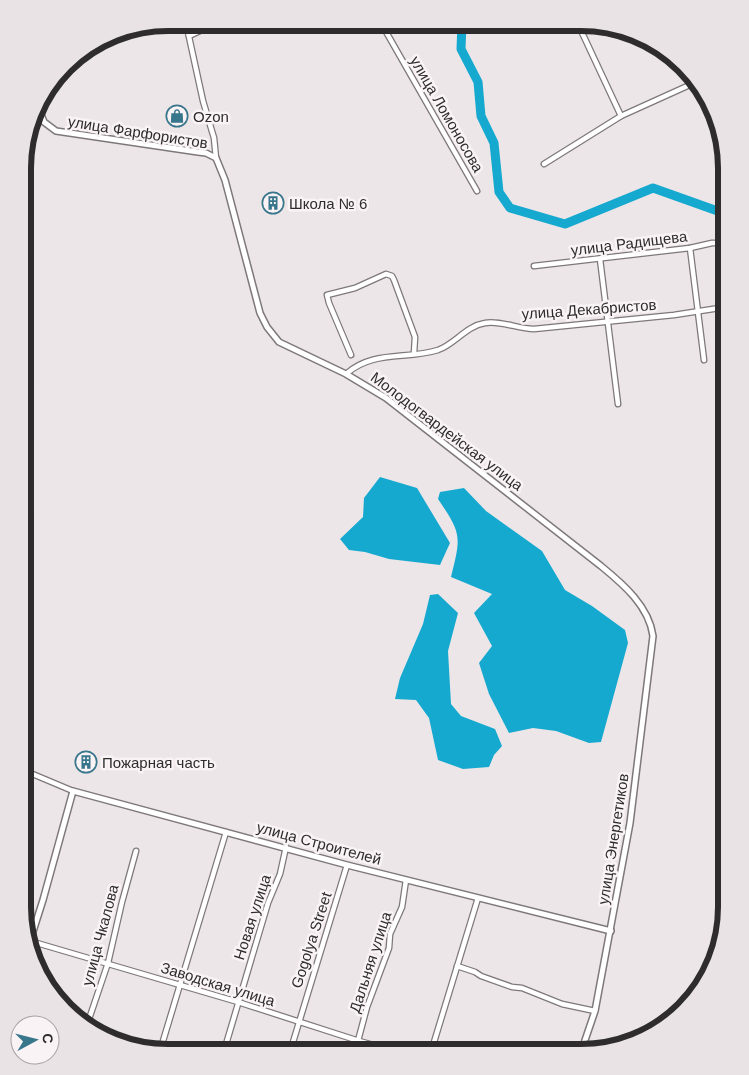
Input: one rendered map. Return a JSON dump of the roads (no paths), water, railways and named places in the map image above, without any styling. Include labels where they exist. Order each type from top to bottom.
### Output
[{"type":"street","name":"Молодогвардейская улица","points":[[188,31],[203,102],[214,138],[216,158],[225,180],[260,313],[266,327],[273,336],[286,346],[346,374],[393,403],[601,566],[640,604],[652,628]]},
{"type":"street","points":[[189,36],[200,31]]},
{"type":"street","name":"улица Ломоносова","points":[[386,31],[477,191]]},
{"type":"street","points":[[581,31],[622,116]]},
{"type":"street","points":[[544,164],[622,116],[689,85]]},
{"type":"street","name":"улица Фарфористов","points":[[42,117],[44,122],[56,131],[206,153],[216,158]]},
{"type":"street","name":"улица Радищева","points":[[534,266],[690,248],[718,243]]},
{"type":"street","points":[[690,248],[704,360]]},
{"type":"street","points":[[600,259],[618,404]]},
{"type":"street","points":[[351,355],[327,295],[354,288],[386,274],[392,276],[394,280],[415,338],[414,353]]},
{"type":"street","name":"улица Декабристов","points":[[346,374],[355,366],[365,361],[428,352],[444,347],[468,330],[483,323],[496,323],[524,329],[534,329],[718,308]]},
{"type":"street","name":"улица Энергетиков","points":[[584,1044],[595,1011],[630,823],[652,655],[652,628]]},
{"type":"street","name":"улица Строителей","points":[[31,773],[104,800],[286,847],[347,865],[611,931]]},
{"type":"street","points":[[33,930],[73,790]]},
{"type":"street","points":[[162,1044],[226,832]]},
{"type":"street","name":"Новая улица","points":[[226,1044],[268,903],[280,874],[286,847]]},
{"type":"street","name":"улица Чкалова","points":[[89,1019],[108,963],[136,850]]},
{"type":"street","name":"Gogolya Street","points":[[292,1044],[347,865]]},
{"type":"street","name":"Дальняя улица","points":[[358,1044],[367,1007],[389,948],[390,934],[402,907],[406,880]]},
{"type":"street","points":[[433,1044],[478,898]]},
{"type":"street","name":"Заводская улица","points":[[37,943],[238,1002],[370,1044]]},
{"type":"street","points":[[457,966],[562,1004],[595,1011]]},
{"type":"water","points":[[380,477],[417,488],[450,543],[440,565],[389,559],[365,552],[349,550],[340,539],[363,517],[364,498]]},
{"type":"water","points":[[464,488],[486,511],[542,551],[565,590],[592,606],[625,630],[628,643],[601,742],[589,743],[556,731],[533,728],[509,733],[489,694],[479,663],[492,646],[474,613],[492,594],[451,577],[457,553],[457,536],[452,520],[438,499],[440,492]]},
{"type":"water","points":[[438,594],[458,613],[448,651],[451,704],[461,716],[495,729],[502,746],[494,755],[489,767],[463,769],[438,760],[429,718],[416,700],[395,699],[400,678],[423,624],[430,595]]},
{"type":"waterway","points":[[462,31],[461,49],[478,82],[481,116],[494,143],[499,192],[510,208],[565,224],[653,188],[718,211]]},
{"type":"place","name":"Ozon","points":[[177,116]]},
{"type":"place","name":"Школа № 6","points":[[273,203]]},
{"type":"place","name":"Пожарная часть","points":[[86,762]]}]
